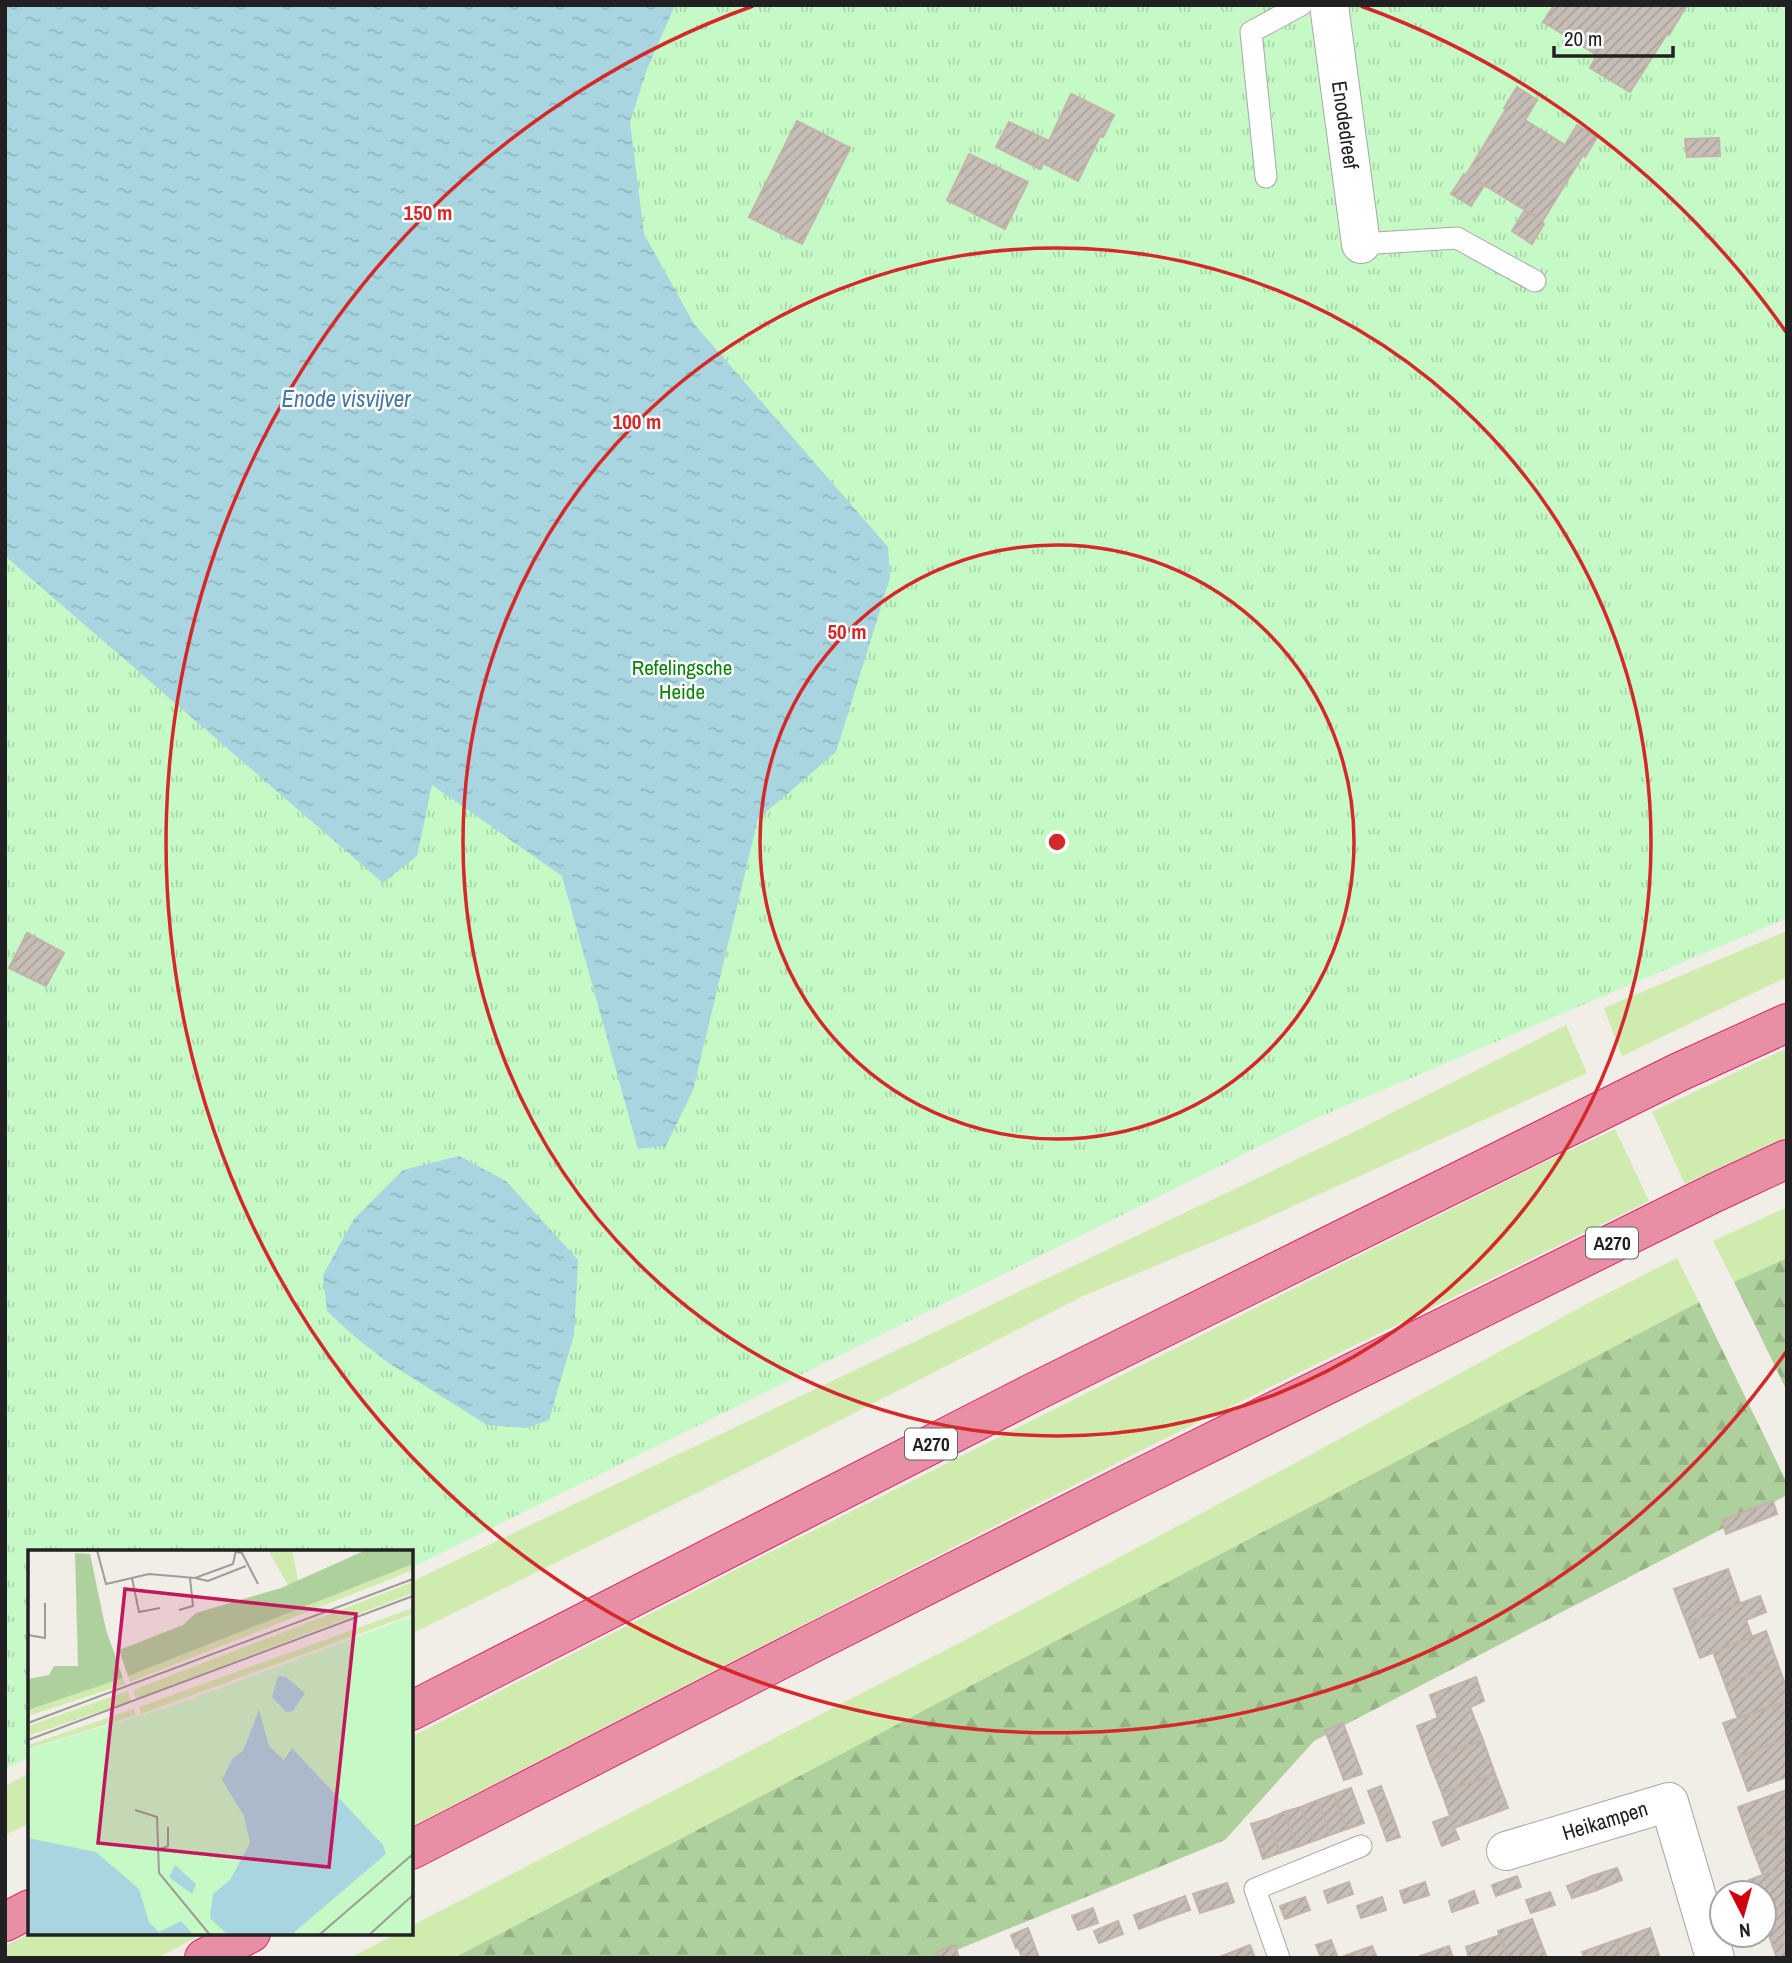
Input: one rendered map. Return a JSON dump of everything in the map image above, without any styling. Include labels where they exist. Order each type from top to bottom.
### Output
[{"type":"highway","name":"A270","points":[[413,1709],[1032,1393],[1616,1103],[1787,1023]]},
{"type":"highway","name":"A270","points":[[413,1849],[1118,1488],[1787,1159]]},
{"type":"highway","points":[[5,1922],[28,1910]]},
{"type":"highway","points":[[204,1958],[247,1935]]},
{"type":"street","name":"Enodedreef","points":[[1329,5],[1361,244]]},
{"type":"street","name":"Heikampen","points":[[1506,1852],[1669,1802],[1716,1958]]},
{"type":"lane","points":[[1266,177],[1251,32],[1301,5]]},
{"type":"lane","points":[[1361,244],[1457,238],[1535,281]]},
{"type":"lane","points":[[1279,1958],[1255,1889],[1361,1846]]},
{"type":"green space","name":"Refelingsche Heide","points":[[5,5],[1787,5],[1787,918],[1319,1117],[413,1567],[413,1550],[28,1550],[28,1758],[5,1769]]},
{"type":"green space","points":[[1787,931],[1787,977],[1622,1056],[1604,1008]]},
{"type":"green space","points":[[1566,1025],[1587,1073],[1236,1232],[1083,1296],[715,1484],[413,1633],[413,1581],[1354,1132]]},
{"type":"green space","points":[[1787,1048],[1787,1137],[1685,1184],[1652,1112]]},
{"type":"green space","points":[[1615,1129],[1649,1201],[1150,1446],[413,1826],[413,1736],[747,1564]]},
{"type":"green space","points":[[1787,1207],[1787,1258],[1734,1282],[1713,1241]]},
{"type":"green space","points":[[1677,1258],[1699,1302],[454,1958],[350,1958],[394,1935],[413,1935],[413,1925],[965,1640]]},
{"type":"green space","points":[[1787,1258],[1787,1391],[1734,1282]]},
{"type":"green space","points":[[1699,1302],[1787,1483],[1787,1495],[1314,1741],[1225,1840],[937,1958],[454,1958]]},
{"type":"green space","points":[[28,1774],[28,1824],[5,1835],[5,1786]]},
{"type":"green space","points":[[28,1934],[201,1935],[157,1958],[5,1958],[5,1946]]},
{"type":"water","name":"Enode visvijver","points":[[5,5],[675,5],[647,69],[630,122],[644,234],[694,324],[888,547],[890,578],[836,752],[758,819],[693,1090],[666,1146],[638,1149],[562,876],[432,785],[417,856],[383,883],[5,556]]},
{"type":"water","points":[[459,1156],[506,1181],[578,1260],[574,1335],[549,1420],[526,1428],[487,1425],[387,1362],[327,1311],[323,1275],[354,1219],[403,1170]]},
{"type":"building","points":[[1554,5],[1687,5],[1630,92],[1590,68],[1597,55],[1543,22]]},
{"type":"building","points":[[1517,87],[1537,100],[1525,120],[1565,145],[1577,125],[1597,137],[1542,222],[1544,224],[1532,244],[1512,231],[1524,211],[1535,216],[1479,182],[1484,186],[1471,206],[1451,194],[1464,174],[1466,175]]},
{"type":"building","points":[[1071,94],[1114,115],[1103,137],[1100,136],[1078,181],[1043,163],[1040,169],[996,147],[1009,122],[1049,141]]},
{"type":"building","points":[[797,121],[850,148],[802,244],[749,217]]},
{"type":"building","points":[[1719,138],[1720,156],[1687,157],[1685,139]]},
{"type":"building","points":[[969,154],[1028,182],[1005,229],[947,200]]},
{"type":"building","points":[[27,933],[64,953],[46,986],[9,968]]},
{"type":"building","points":[[1773,1501],[1777,1514],[1726,1534],[1722,1520]]},
{"type":"building","points":[[1728,1569],[1740,1603],[1687,1623],[1674,1589]]},
{"type":"building","points":[[1760,1596],[1766,1612],[1746,1620],[1752,1637],[1700,1658],[1687,1623]]},
{"type":"building","points":[[1766,1631],[1778,1665],[1725,1684],[1713,1652]]},
{"type":"building","points":[[1778,1665],[1787,1689],[1787,1701],[1738,1719],[1725,1684]]},
{"type":"building","points":[[1476,1677],[1484,1701],[1470,1707],[1483,1740],[1429,1760],[1417,1726],[1438,1718],[1430,1695]]},
{"type":"building","points":[[1787,1701],[1787,1738],[1736,1758],[1723,1723]]},
{"type":"building","points":[[1343,1723],[1362,1774],[1344,1780],[1325,1730]]},
{"type":"building","points":[[1787,1738],[1787,1777],[1748,1791],[1736,1758]]},
{"type":"building","points":[[1483,1740],[1495,1774],[1442,1793],[1429,1760]]},
{"type":"building","points":[[1495,1774],[1508,1808],[1454,1828],[1459,1839],[1442,1846],[1433,1822],[1450,1816],[1442,1793]]},
{"type":"building","points":[[1381,1786],[1391,1812],[1378,1816],[1368,1791]]},
{"type":"building","points":[[1351,1788],[1364,1823],[1347,1829],[1334,1794]]},
{"type":"building","points":[[1787,1790],[1787,1828],[1750,1842],[1738,1807]]},
{"type":"building","points":[[1334,1794],[1347,1829],[1330,1835],[1318,1800]]},
{"type":"building","points":[[1318,1800],[1330,1835],[1314,1841],[1301,1807]]},
{"type":"building","points":[[1301,1807],[1314,1841],[1297,1847],[1284,1812]]},
{"type":"building","points":[[1284,1812],[1297,1847],[1280,1853],[1268,1819]]},
{"type":"building","points":[[1391,1812],[1400,1837],[1387,1841],[1378,1816]]},
{"type":"building","points":[[1268,1819],[1280,1853],[1263,1859],[1251,1824]]},
{"type":"building","points":[[1787,1828],[1787,1866],[1763,1875],[1750,1842]]},
{"type":"building","points":[[1787,1866],[1787,1904],[1778,1908],[1778,1879],[1752,1879]]},
{"type":"building","points":[[1617,1868],[1622,1880],[1597,1890],[1592,1876]]},
{"type":"building","points":[[1517,1876],[1521,1887],[1496,1896],[1492,1885]]},
{"type":"building","points":[[1592,1876],[1597,1890],[1572,1898],[1567,1886]]},
{"type":"building","points":[[1349,1882],[1353,1894],[1328,1903],[1324,1891]]},
{"type":"building","points":[[1425,1882],[1429,1895],[1404,1903],[1400,1891]]},
{"type":"building","points":[[1227,1883],[1234,1902],[1200,1913],[1193,1894]]},
{"type":"building","points":[[1474,1891],[1478,1903],[1452,1912],[1449,1901]]},
{"type":"building","points":[[1550,1892],[1555,1905],[1531,1913],[1526,1900]]},
{"type":"building","points":[[1185,1896],[1190,1910],[1164,1919],[1159,1906]]},
{"type":"building","points":[[1305,1897],[1310,1910],[1285,1919],[1280,1906]]},
{"type":"building","points":[[1382,1897],[1386,1910],[1361,1918],[1357,1906]]},
{"type":"building","points":[[1787,1904],[1787,1942],[1778,1945],[1778,1908]]},
{"type":"building","points":[[1159,1906],[1164,1919],[1139,1929],[1134,1915]]},
{"type":"building","points":[[1093,1908],[1098,1923],[1078,1930],[1072,1916]]},
{"type":"building","points":[[1532,1919],[1547,1958],[1508,1958],[1498,1931]]},
{"type":"building","points":[[1118,1921],[1123,1934],[1099,1943],[1094,1931]]},
{"type":"building","points":[[1028,1928],[1039,1958],[1022,1958],[1011,1935]]},
{"type":"building","points":[[1650,1928],[1660,1958],[1622,1958],[1616,1940]]},
{"type":"building","points":[[1500,1935],[1508,1958],[1469,1958],[1466,1947]]},
{"type":"building","points":[[1331,1940],[1338,1958],[1321,1958],[1316,1945]]},
{"type":"building","points":[[1616,1940],[1622,1958],[1584,1958],[1582,1952]]},
{"type":"building","points":[[1787,1942],[1787,1958],[1777,1958],[1774,1949],[1778,1949],[1778,1945]]},
{"type":"building","points":[[955,1945],[959,1958],[939,1958],[936,1952]]},
{"type":"building","points":[[1250,1945],[1255,1958],[1217,1958]]},
{"type":"building","points":[[1372,1946],[1377,1958],[1339,1958]]},
{"type":"building","points":[[1449,1946],[1453,1958],[1415,1958]]}]
